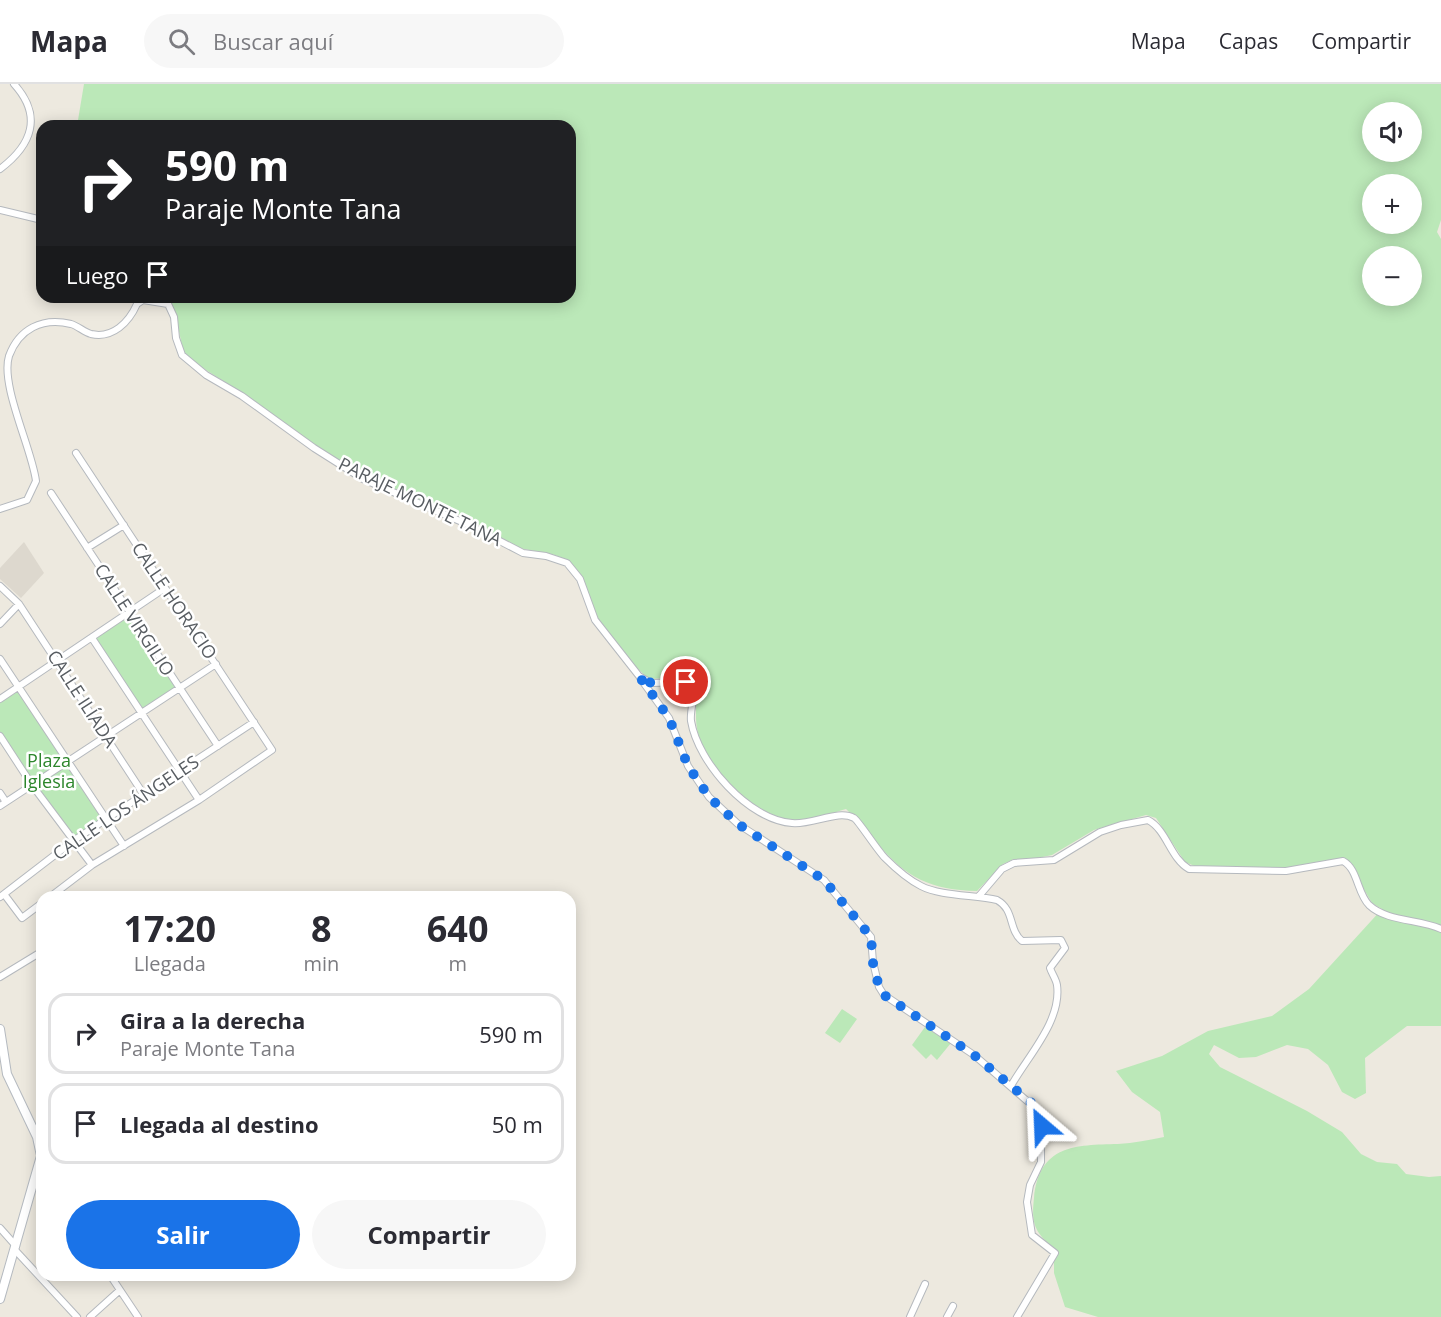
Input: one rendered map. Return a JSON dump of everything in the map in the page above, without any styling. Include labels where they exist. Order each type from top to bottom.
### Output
[{"type":"main road","points":[[0,1029],[8,1074],[36,1139]]},
{"type":"main road","points":[[0,1299],[36,1178]]},
{"type":"street","points":[[0,169],[15,158],[32,127],[31,108],[14,84]]},
{"type":"street","points":[[0,210],[36,219]]},
{"type":"street","name":"PARAJE MONTE TANA","points":[[162,303],[168,304],[174,317],[176,338],[182,356],[314,448],[363,478],[469,525],[523,554],[546,556],[567,563],[580,579],[595,620],[669,718],[688,766],[709,797],[738,824],[824,880],[871,937],[873,963],[879,987],[884,995],[974,1055],[1041,1113],[1041,1162],[1030,1185],[1027,1202],[1032,1235],[1052,1250],[1054,1256],[1017,1317]]},
{"type":"street","points":[[0,509],[27,500],[36,481],[8,378],[8,358],[17,338],[25,329],[42,323],[70,324],[92,334],[112,333],[131,316],[137,304]]},
{"type":"street","name":"CALLE HORACIO","points":[[76,453],[272,750],[199,801]]},
{"type":"street","name":"CALLE VIRGILIO","points":[[51,493],[218,746]]},
{"type":"street","points":[[87,548],[123,525]]},
{"type":"street","name":"CALLE ILÍADA","points":[[0,586],[19,604],[144,795]]},
{"type":"street","points":[[0,699],[165,588]]},
{"type":"street","points":[[0,624],[19,604]]},
{"type":"street","points":[[58,891],[92,865],[199,801],[92,638]]},
{"type":"street","points":[[0,659],[124,846]]},
{"type":"street","points":[[0,793],[3,804],[216,664]]},
{"type":"street","points":[[639,676],[651,683],[686,682],[694,694],[691,720],[699,745],[714,770],[740,798],[761,812],[791,824],[817,822],[841,813],[856,819],[871,844],[896,869],[922,887],[997,900],[1007,907],[1016,936],[1022,941],[1061,940],[1065,948],[1050,968],[1057,985],[1057,997],[1049,1023],[1011,1086]]},
{"type":"street","name":"CALLE LOS ÁNGELES","points":[[2,896],[73,841],[254,722]]},
{"type":"street","points":[[0,736],[32,785],[92,865]]},
{"type":"street","points":[[979,896],[1002,869],[1014,863],[1054,860],[1100,832],[1120,825],[1148,820],[1161,832],[1182,865],[1189,869],[1286,871],[1343,861],[1351,867],[1365,899],[1374,909],[1441,930]]},
{"type":"street","points":[[2,896],[22,918],[36,908]]},
{"type":"street","points":[[0,977],[36,955]]},
{"type":"street","points":[[0,1228],[36,1271]]},
{"type":"street","points":[[45,1281],[77,1317]]},
{"type":"street","points":[[114,1281],[138,1317]]},
{"type":"street","points":[[910,1317],[925,1284]]},
{"type":"street","points":[[90,1317],[120,1290]]},
{"type":"street","points":[[947,1317],[953,1306]]},
{"type":"shaded area","points":[[24,542],[44,573],[21,598],[0,579],[0,568]]},
{"type":"green space","points":[[84,84],[1441,84],[1441,220],[1437,232],[1441,239],[1441,1026],[1407,1026],[1365,1058],[1366,1093],[1355,1099],[1342,1092],[1328,1065],[1308,1049],[1287,1045],[1256,1057],[1239,1058],[1214,1045],[1209,1054],[1220,1067],[1307,1111],[1342,1132],[1361,1154],[1377,1162],[1397,1164],[1406,1174],[1441,1176],[1441,1317],[1098,1317],[1065,1307],[1054,1273],[1054,1249],[1042,1238],[1034,1222],[1033,1207],[1037,1181],[1043,1167],[1051,1158],[1062,1152],[1087,1145],[1130,1143],[1164,1137],[1160,1112],[1132,1092],[1116,1071],[1162,1056],[1208,1031],[1272,1016],[1309,989],[1382,909],[1372,903],[1348,862],[1293,867],[1197,867],[1185,862],[1156,818],[1146,815],[1094,830],[1052,855],[1033,859],[1014,859],[1003,864],[977,891],[946,888],[921,880],[898,865],[846,809],[811,821],[794,821],[776,816],[741,795],[726,781],[704,749],[696,725],[694,691],[685,677],[649,679],[638,669],[600,624],[582,578],[563,559],[555,555],[519,548],[471,520],[366,477],[327,455],[242,393],[192,361],[183,351],[175,311],[168,303],[576,303],[576,120],[78,120]]},
{"type":"green space","points":[[130,612],[180,688],[141,714],[92,638]]},
{"type":"green space","name":"Plaza Iglesia","points":[[19,687],[106,820],[73,841],[0,736],[0,699]]},
{"type":"green space","points":[[842,1009],[857,1019],[840,1043],[825,1033]]},
{"type":"green space","points":[[925,1027],[951,1043],[937,1060],[931,1054],[926,1059],[912,1045]]},
{"type":"route","points":[[686,682],[651,683],[639,676],[669,718],[688,766],[709,797],[738,824],[824,880],[871,937],[874,951],[873,963],[879,987],[884,995],[974,1055],[1035,1106],[1041,1113],[1042,1126]]}]
